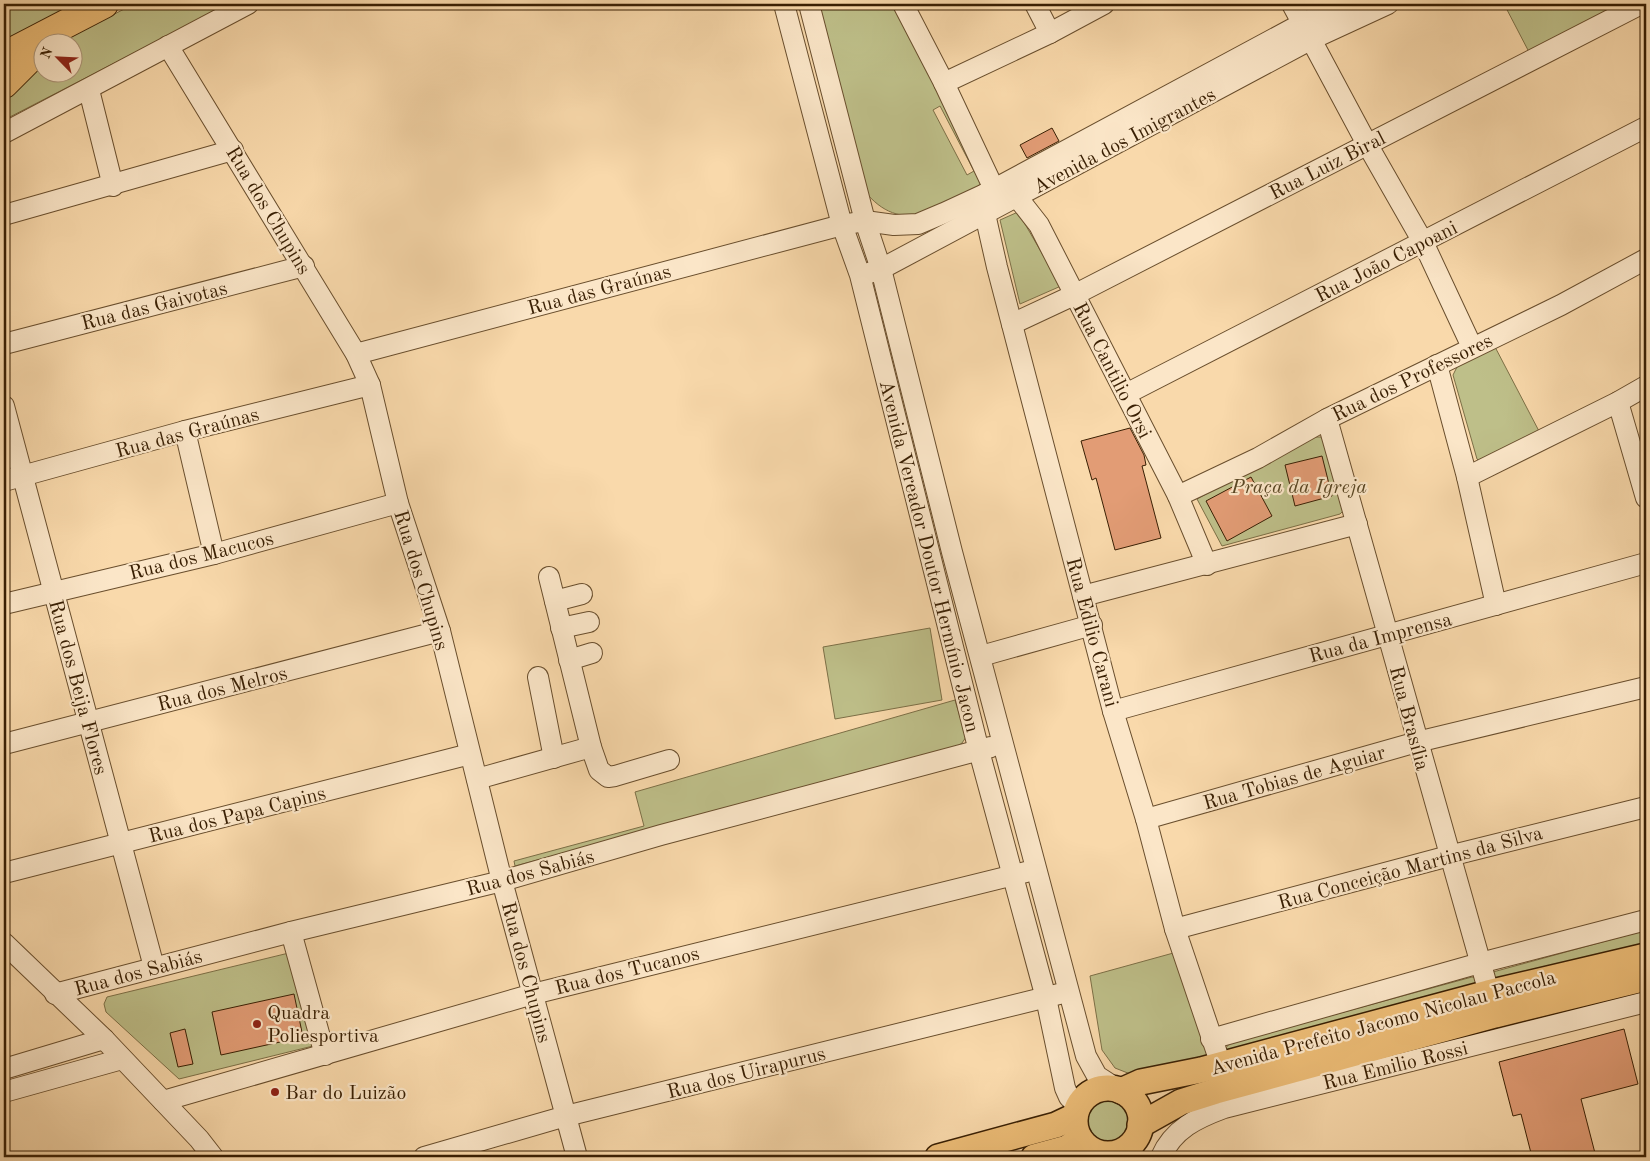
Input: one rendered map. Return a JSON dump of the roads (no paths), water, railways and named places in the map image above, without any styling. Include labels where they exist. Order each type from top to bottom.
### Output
[{"type":"highway","points":[[63,32],[104,4]]},
{"type":"highway","points":[[4,56],[104,4]]},
{"type":"highway","points":[[4,84],[32,56]]},
{"type":"main road","name":"Avenida Prefeito Jacomo Nicolau Paccola","points":[[1135,1139],[1181,1102],[1646,956]]},
{"type":"main road","name":"Avenida Prefeito Jacomo Nicolau Paccola","points":[[1119,1090],[1141,1082],[1492,1004],[1646,978]]},
{"type":"main road","points":[[938,1157],[1046,1128],[1081,1133],[1100,1153],[1114,1153],[1128,1147],[1135,1139],[1136,1105],[1119,1090],[1095,1090],[1085,1097],[1081,1133],[1067,1148],[1034,1157]]},
{"type":"street","points":[[4,133],[89,90],[248,4]]},
{"type":"street","name":"Avenida Vereador Doutor Hermínio Jacon","points":[[784,4],[842,225],[860,275],[979,751],[1046,998],[1065,1088],[1081,1133]]},
{"type":"street","name":"Avenida Vereador Doutor Hermínio Jacon","points":[[809,4],[865,221],[881,269],[952,552],[1068,991],[1092,1069],[1097,1076],[1119,1090]]},
{"type":"street","points":[[903,4],[1001,191]]},
{"type":"street","points":[[1035,4],[1050,33]]},
{"type":"street","points":[[944,83],[1050,33],[1104,4]]},
{"type":"street","points":[[1292,4],[1367,144],[1423,242],[1472,347]]},
{"type":"street","name":"Avenida dos Imigrantes","points":[[1307,32],[1344,4]]},
{"type":"street","name":"Avenida dos Imigrantes","points":[[842,225],[865,221],[894,225],[918,224],[1001,191],[1307,32],[1388,4]]},
{"type":"street","name":"Rua Luiz Biral","points":[[1012,324],[1074,295],[1641,4]]},
{"type":"street","name":"Rua dos Chupins","points":[[168,46],[304,266],[356,354],[370,385],[398,503],[440,631],[502,881],[577,1157]]},
{"type":"street","points":[[89,90],[113,186]]},
{"type":"street","name":"Rua João Capoani","points":[[1126,394],[1646,126]]},
{"type":"street","points":[[4,214],[113,186],[233,150]]},
{"type":"street","name":"Avenida dos Imigrantes","points":[[860,275],[881,269],[985,214],[1001,191]]},
{"type":"street","name":"Rua Edilio Carani","points":[[1001,191],[985,214],[1012,324],[1113,711],[1146,819],[1174,929],[1221,1065]]},
{"type":"street","name":"Rua Cantilio Orsi","points":[[1001,191],[1039,225],[1178,496],[1207,564]]},
{"type":"street","name":"Rua das Graúnas","points":[[356,354],[842,225]]},
{"type":"street","name":"Rua dos Professores","points":[[1178,496],[1258,458],[1327,420],[1472,347],[1562,305],[1646,258]]},
{"type":"street","name":"Rua das Gaivotas","points":[[4,344],[304,266]]},
{"type":"street","points":[[1437,365],[1467,477],[1496,605]]},
{"type":"street","name":"Rua das Graúnas","points":[[4,481],[370,385]]},
{"type":"street","points":[[1467,477],[1618,402],[1646,386]]},
{"type":"street","points":[[1618,402],[1646,498]]},
{"type":"street","name":"Rua dos Beija Flores","points":[[4,406],[154,967]]},
{"type":"street","name":"Rua Brasília","points":[[1327,420],[1388,634],[1416,742],[1492,1004]]},
{"type":"street","points":[[185,432],[214,554]]},
{"type":"street","name":"Rua dos Macucos","points":[[4,604],[214,554],[398,503]]},
{"type":"street","points":[[1083,596],[1357,524]]},
{"type":"street","name":"Rua da Imprensa","points":[[1113,711],[1646,563]]},
{"type":"street","points":[[549,577],[591,747],[599,770],[608,777],[669,760]]},
{"type":"street","points":[[555,601],[582,594]]},
{"type":"street","points":[[561,628],[589,622]]},
{"type":"street","points":[[981,656],[1092,625]]},
{"type":"street","name":"Rua dos Melros","points":[[4,744],[440,631]]},
{"type":"street","points":[[569,660],[592,653]]},
{"type":"street","points":[[538,677],[554,758]]},
{"type":"street","name":"Rua Tobias de Aguiar","points":[[1146,819],[1416,742],[1646,686]]},
{"type":"street","name":"Rua dos Sabiás","points":[[55,994],[292,932],[502,881],[661,835],[1004,743]]},
{"type":"street","points":[[477,779],[591,747]]},
{"type":"street","name":"Rua dos Papa Capins","points":[[4,873],[470,754]]},
{"type":"street","name":"Rua Conceição Martins da Silva","points":[[1174,929],[1450,856],[1646,807]]},
{"type":"street","name":"Rua dos Tucanos","points":[[163,1101],[533,994],[1013,874],[1037,871]]},
{"type":"street","points":[[1211,1039],[1480,963],[1646,920]]},
{"type":"street","points":[[292,932],[325,1055]]},
{"type":"street","points":[[4,943],[104,1039],[199,1139],[213,1157]]},
{"type":"street","name":"Rua dos Uirapurus","points":[[424,1157],[566,1116],[1068,991]]},
{"type":"street","name":"Rua Emilio Rossi","points":[[1161,1157],[1174,1135],[1198,1117],[1224,1108],[1646,1002]]},
{"type":"street","points":[[4,1069],[104,1039]]},
{"type":"street","points":[[4,1092],[122,1059]]},
{"type":"place","name":"Quadra Poliesportiva","points":[[257,1024]]},
{"type":"place","name":"Bar do Luizão","points":[[275,1092]]},
{"type":"park label","name":"Praça da Igreja","points":[[1299,486]]}]
